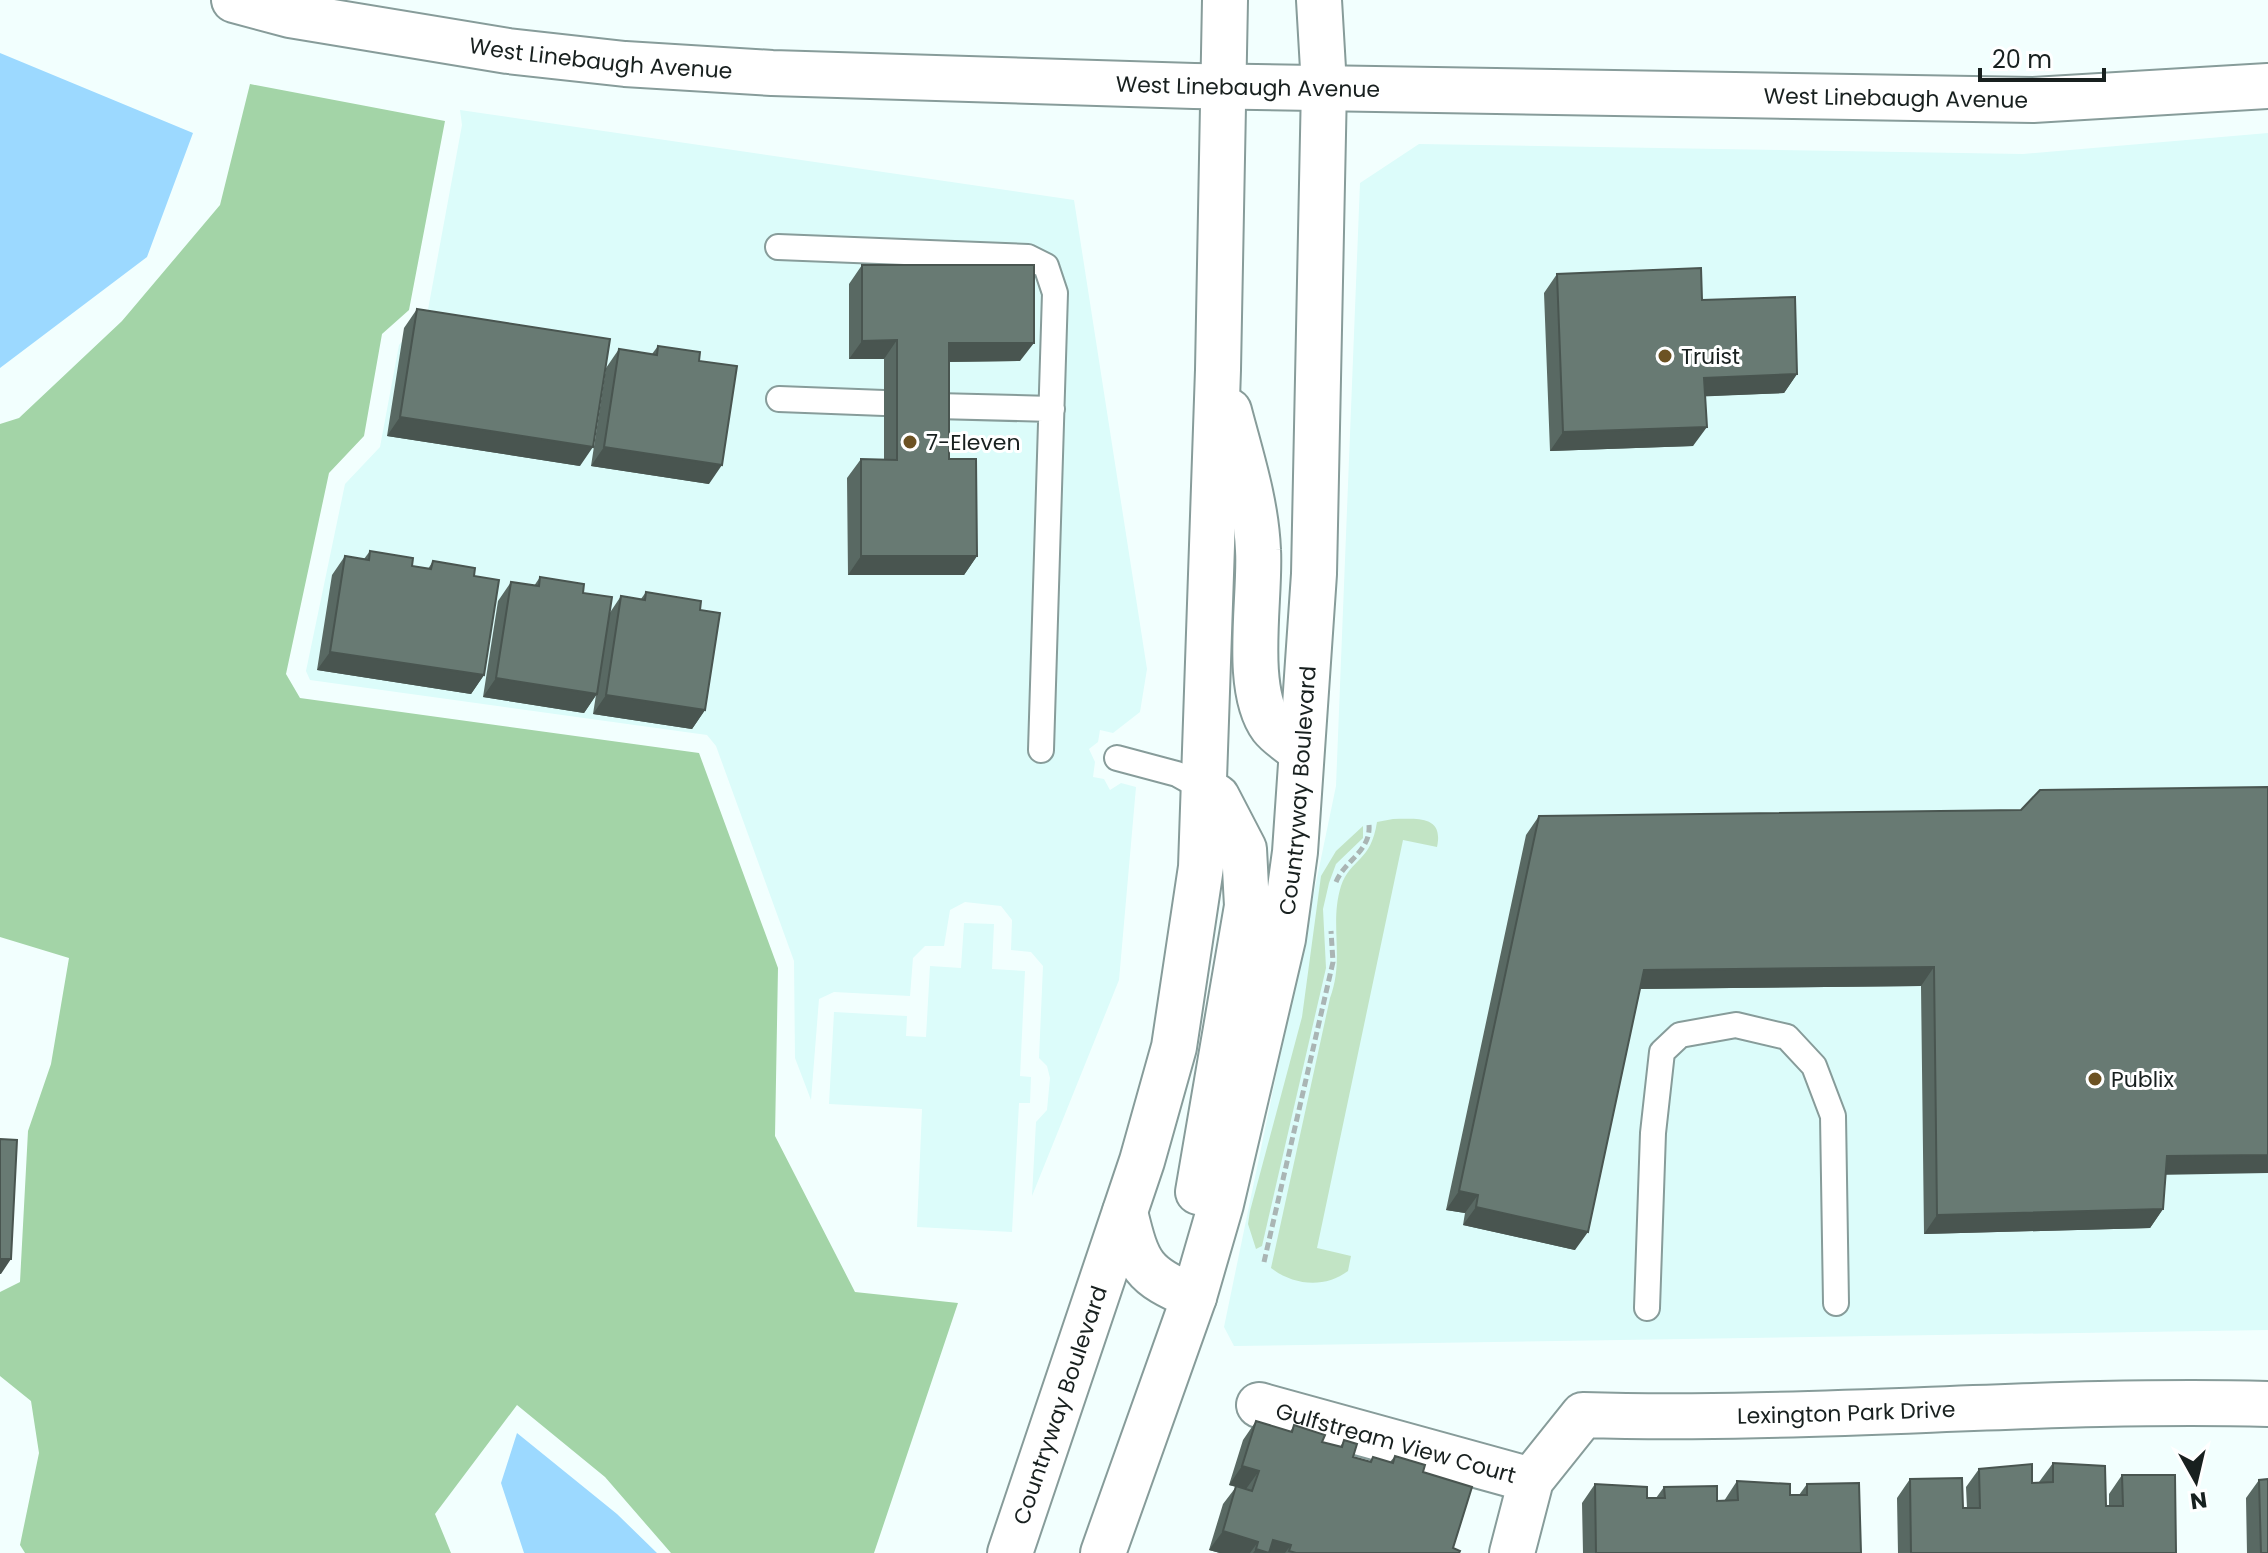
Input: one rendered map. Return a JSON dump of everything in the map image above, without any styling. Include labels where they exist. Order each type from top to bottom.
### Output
[{"type":"street","name":"West Linebaugh Avenue","points":[[234,0],[290,15],[508,51],[625,64],[788,73],[1225,86],[2033,100],[2268,86]]},
{"type":"street","name":"Countryway Boulevard","points":[[1010,1553],[1125,1212],[1174,1047],[1201,867],[1218,370],[1225,0]]},
{"type":"street","name":"Countryway Boulevard","points":[[1103,1553],[1199,1277],[1221,1204],[1283,939],[1295,852],[1314,574],[1324,86],[1319,0]]},
{"type":"street","points":[[1218,370],[1256,521],[1259,553],[1255,637],[1261,698],[1272,726],[1301,751]]},
{"type":"street","points":[[1125,1212],[1134,1250],[1156,1281],[1199,1277],[1194,1221],[1247,906],[1244,849],[1217,797],[1204,789]]},
{"type":"street","name":"Lexington Park Drive","points":[[1512,1553],[1531,1480],[1583,1415],[1656,1417],[1865,1409],[2268,1404]]},
{"type":"street","name":"Gulfstream View Court","points":[[1259,1405],[1531,1480]]},
{"type":"lane","points":[[778,247],[1028,257],[1046,266],[1055,293],[1041,750]]},
{"type":"lane","points":[[779,399],[884,403]]},
{"type":"lane","points":[[936,406],[1052,409]]},
{"type":"lane","points":[[1117,758],[1177,774],[1204,789]]},
{"type":"lane","points":[[1647,1308],[1653,1133],[1662,1052],[1680,1035],[1736,1025],[1787,1037],[1814,1066],[1833,1116],[1836,1303]]},
{"type":"path","points":[[1335,886],[1342,867],[1366,845],[1369,825]]},
{"type":"path","points":[[1264,1262],[1333,962],[1330,924]]},
{"type":"shaded area","points":[[460,110],[1074,200],[1147,669],[1140,712],[1113,733],[1100,730],[1098,742],[1089,749],[1095,762],[1093,777],[1104,779],[1110,790],[1121,783],[1136,787],[1119,980],[1032,1196],[1036,1122],[1047,1110],[1050,1078],[1047,1066],[1039,1058],[1043,966],[1031,952],[1011,950],[1012,920],[1001,906],[965,902],[950,910],[944,946],[925,946],[913,958],[910,996],[834,992],[819,999],[811,1100],[795,1058],[794,961],[716,746],[707,735],[310,680],[306,671],[345,484],[380,447],[399,345],[427,315],[462,125]]},
{"type":"shaded area","points":[[2268,133],[2268,1330],[1234,1346],[1224,1327],[1336,786],[1360,183],[1419,144],[2023,154]]},
{"type":"shaded area","points":[[964,923],[994,924],[992,969],[1025,971],[1020,1076],[1031,1077],[1030,1103],[1019,1103],[1012,1232],[917,1227],[922,1109],[829,1104],[834,1012],[907,1016],[906,1036],[926,1037],[930,966],[961,968]]},
{"type":"green space","points":[[250,84],[445,121],[409,310],[382,334],[364,436],[329,473],[286,674],[300,698],[699,753],[778,968],[775,1136],[855,1292],[958,1303],[874,1553],[671,1553],[605,1477],[517,1405],[435,1514],[451,1553],[25,1553],[20,1545],[39,1453],[31,1401],[0,1376],[0,1292],[20,1282],[28,1131],[51,1064],[69,958],[0,937],[0,424],[19,418],[122,321],[220,205]]},
{"type":"green space","points":[[1419,819],[1432,824],[1438,837],[1437,847],[1403,840],[1317,1248],[1351,1256],[1348,1271],[1329,1281],[1309,1283],[1289,1278],[1271,1268],[1334,983],[1336,914],[1341,886],[1370,845],[1377,822]]},
{"type":"green space","points":[[1363,826],[1363,838],[1336,864],[1329,883],[1323,909],[1326,968],[1262,1246],[1256,1249],[1248,1224],[1250,1211],[1302,1017],[1321,876],[1336,851]]},
{"type":"water","points":[[0,53],[193,133],[147,257],[0,368]]},
{"type":"water","points":[[517,1433],[617,1514],[657,1553],[524,1553],[501,1483]]},
{"type":"building","name":"7-Eleven","points":[[862,265],[1034,265],[1034,343],[949,343],[949,459],[976,459],[977,556],[861,556],[861,459],[897,460],[897,340],[862,341]]},
{"type":"building","name":"Truist","points":[[1701,268],[1702,300],[1795,297],[1797,374],[1704,378],[1707,427],[1563,432],[1557,274]]},
{"type":"building","points":[[417,309],[610,339],[593,447],[400,417]]},
{"type":"building","points":[[658,346],[700,352],[699,361],[737,366],[722,465],[604,447],[619,349],[657,355]]},
{"type":"building","points":[[370,551],[413,558],[412,566],[431,569],[433,561],[475,568],[474,576],[499,580],[484,675],[330,652],[345,556],[369,560]]},
{"type":"building","points":[[540,577],[584,584],[583,593],[612,597],[597,694],[496,678],[511,582],[539,586]]},
{"type":"building","points":[[646,592],[701,601],[700,610],[720,613],[705,710],[606,695],[621,596],[645,600]]},
{"type":"building","points":[[2268,787],[2268,1155],[2167,1156],[2163,1209],[1937,1215],[1934,967],[1644,970],[1588,1232],[1476,1207],[1478,1195],[1459,1191],[1539,816],[2021,810],[2040,790]]},
{"type":"building","points":[[0,1139],[17,1140],[11,1259],[0,1259]]},
{"type":"building","points":[[1256,1421],[1292,1432],[1294,1425],[1325,1435],[1322,1442],[1342,1447],[1344,1440],[1357,1444],[1353,1457],[1371,1462],[1373,1457],[1393,1463],[1395,1456],[1425,1465],[1423,1472],[1472,1487],[1453,1548],[1459,1553],[1296,1553],[1289,1551],[1291,1545],[1273,1540],[1269,1553],[1256,1549],[1258,1542],[1223,1531],[1236,1486],[1252,1491],[1259,1471],[1242,1466]]},
{"type":"building","points":[[2053,1463],[2105,1466],[2106,1506],[2123,1506],[2122,1475],[2175,1475],[2176,1553],[1911,1553],[1910,1479],[1962,1478],[1963,1508],[1980,1508],[1979,1469],[2032,1464],[2032,1483],[2053,1482]]},
{"type":"building","points":[[2268,1479],[2268,1553],[2261,1553],[2259,1480]]},
{"type":"building","points":[[1737,1481],[1790,1484],[1790,1495],[1807,1495],[1807,1484],[1859,1483],[1861,1553],[1596,1553],[1595,1484],[1647,1487],[1647,1498],[1665,1498],[1664,1487],[1717,1486],[1717,1501],[1738,1500]]},
{"type":"place","name":"Truist","points":[[1665,356]]},
{"type":"place","name":"7-Eleven","points":[[910,442]]},
{"type":"place","name":"Publix","points":[[2095,1079]]}]
